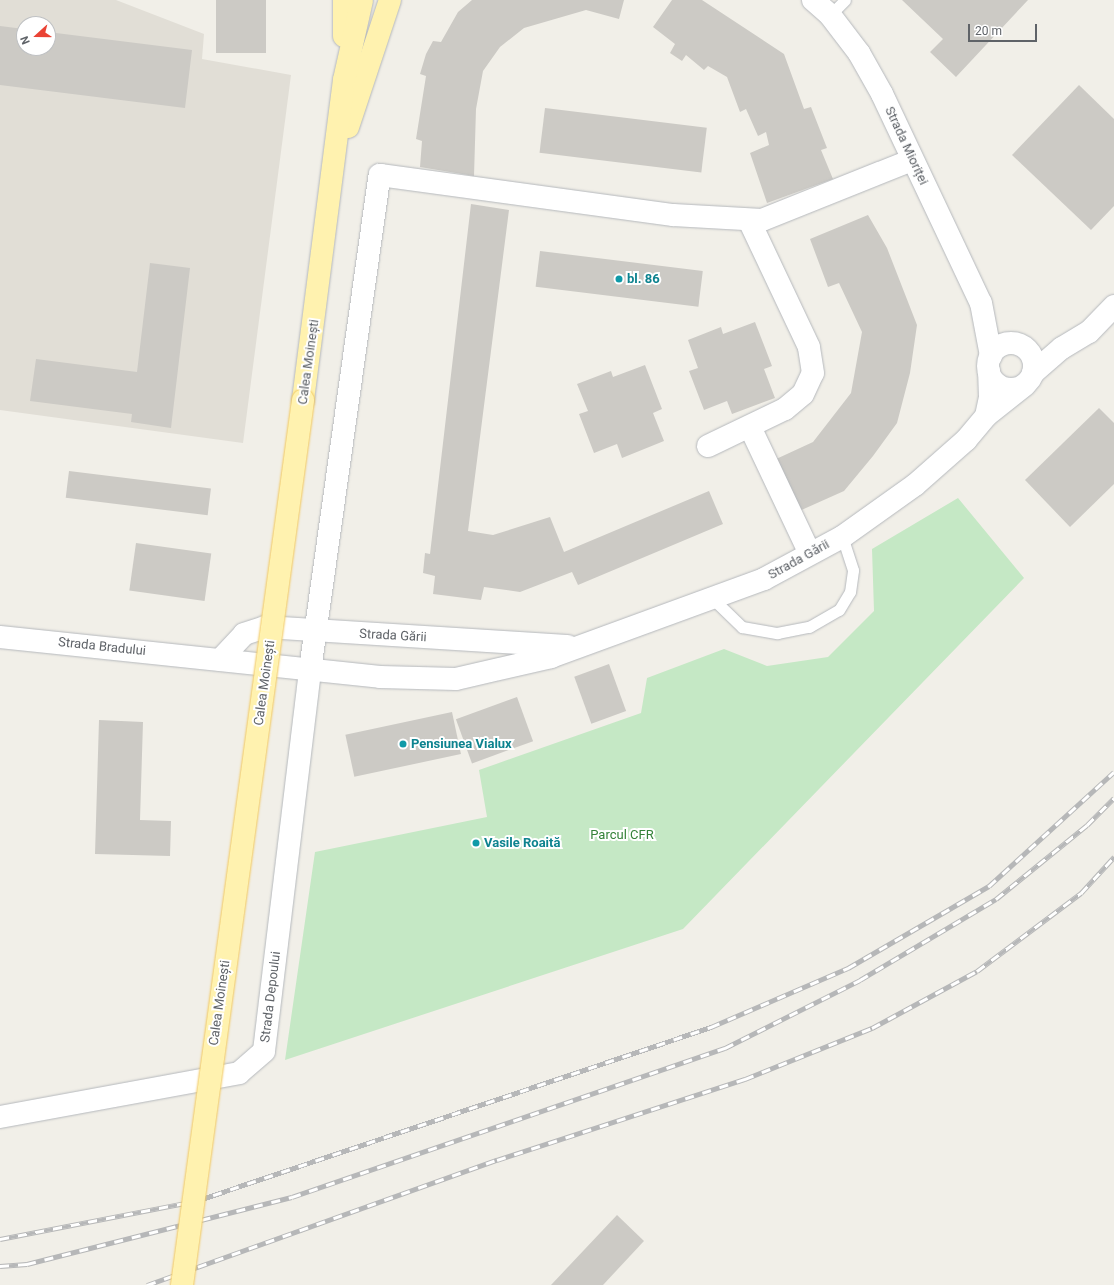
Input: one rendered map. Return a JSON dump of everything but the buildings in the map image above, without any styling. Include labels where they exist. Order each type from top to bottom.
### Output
[{"type":"main road","name":"Calea Moinești","points":[[344,0],[344,80]]},
{"type":"main road","name":"Calea Moinești","points":[[182,1285],[303,400],[344,80],[362,0]]},
{"type":"main road","points":[[332,178],[390,0]]},
{"type":"street","name":"Strada Mioriței","points":[[813,0],[838,8],[981,303],[1002,331],[1021,346],[1033,359],[1029,379]]},
{"type":"street","points":[[708,446],[785,409],[803,394],[814,373],[809,347],[749,220],[782,215],[912,160]]},
{"type":"street","name":"Strada Depoului","points":[[0,1117],[239,1073],[264,1051],[315,631],[380,174],[673,215],[749,220]]},
{"type":"street","name":"Strada Mioriței","points":[[981,303],[990,364]]},
{"type":"street","name":"Strada Gării","points":[[212,659],[380,677],[456,679],[579,647],[764,579],[842,536],[915,485],[966,440],[986,416],[1062,348],[1089,332],[1114,306]]},
{"type":"street","points":[[1029,379],[1004,388],[990,364],[1002,345],[1062,348]]},
{"type":"street","name":"Strada Gării","points":[[986,416],[990,397],[990,364]]},
{"type":"street","points":[[750,427],[810,554]]},
{"type":"street","name":"Strada Gării","points":[[212,659],[244,634],[265,627],[579,647]]},
{"type":"street","name":"Strada Bradului","points":[[0,638],[212,659]]},
{"type":"lane","points":[[712,598],[742,627],[778,633],[809,627],[839,610],[850,592],[853,570],[842,536]]},
{"type":"shaded area","points":[[0,0],[116,0],[204,34],[202,59],[291,75],[243,443],[0,410]]},
{"type":"green space","name":"Parcul CFR","points":[[958,498],[1024,578],[683,929],[285,1060],[315,852],[487,817],[479,770],[641,713],[647,678],[724,649],[767,666],[828,657],[874,611],[872,549]]},
{"type":"railway","points":[[0,1239],[196,1201],[711,1027],[848,968],[989,886],[1114,772]]},
{"type":"railway","points":[[0,1266],[27,1264],[292,1197],[725,1048],[860,980],[996,899],[1087,825],[1114,798]]},
{"type":"railway","points":[[147,1285],[497,1160],[745,1079],[872,1028],[977,971],[1081,893],[1114,857]]},
{"type":"place","name":"bl. 86","points":[[619,279]]},
{"type":"place","name":"Pensiunea Vialux","points":[[403,744]]},
{"type":"place","name":"Vasile Roaită","points":[[476,843]]}]
